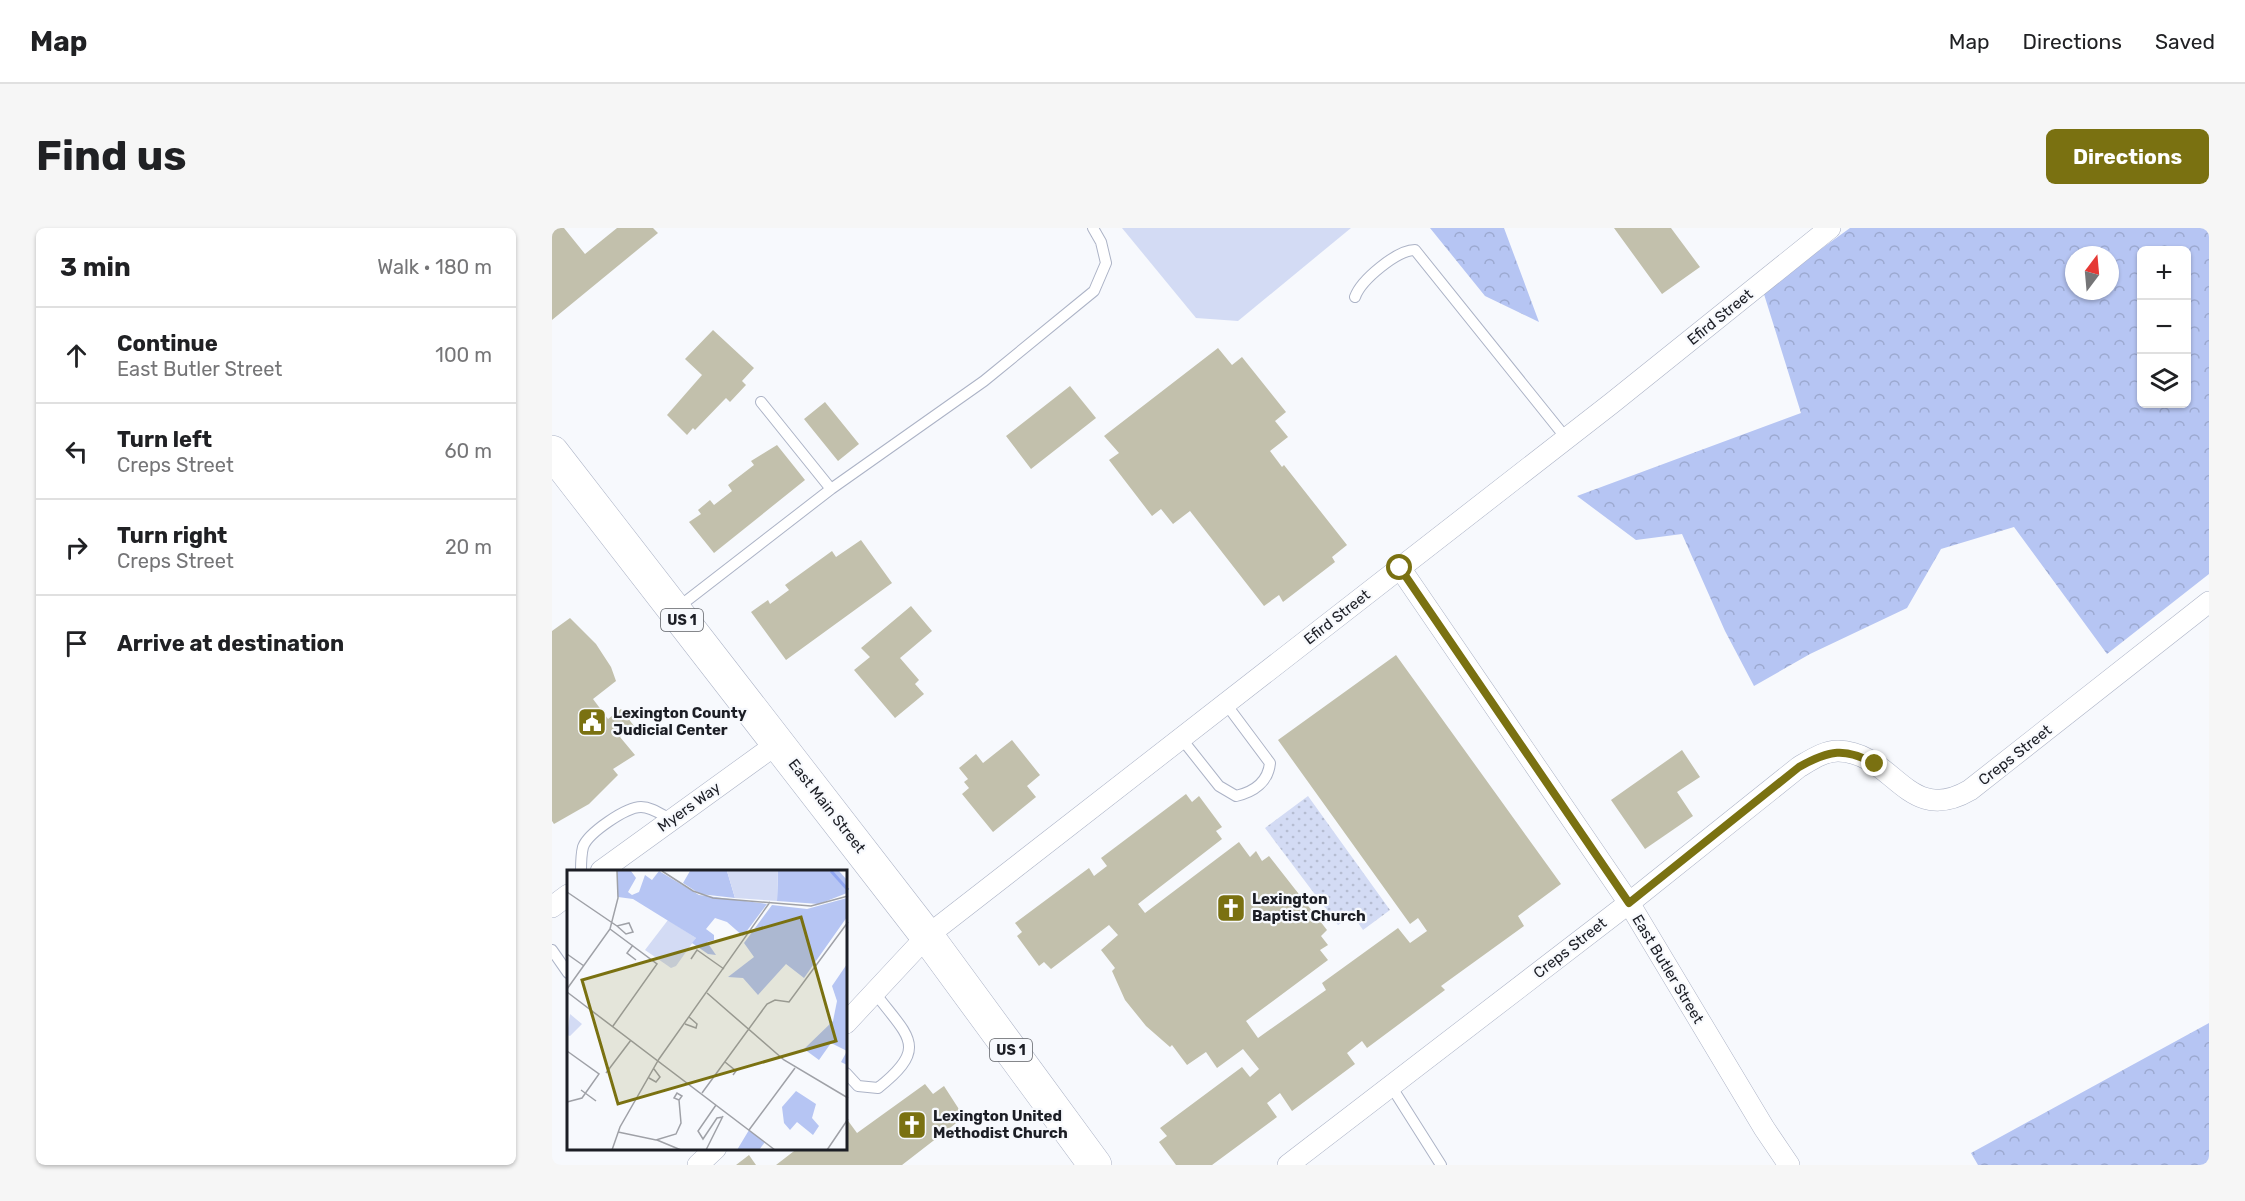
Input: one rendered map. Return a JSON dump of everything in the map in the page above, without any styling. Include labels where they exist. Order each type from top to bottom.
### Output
[{"type":"main road","name":"East Main Street","points":[[552,452],[927,936],[1095,1165]]},
{"type":"street","name":"Efird Street","points":[[848,1021],[927,936],[1566,438],[1830,228]]},
{"type":"street","name":"East Butler Street","points":[[1400,568],[1629,903],[1764,1128],[1789,1165]]},
{"type":"street","name":"Creps Street","points":[[1288,1165],[1629,903],[1799,767],[1817,757],[1837,751],[1859,755],[1923,799],[1939,802],[1956,798],[1970,790],[2209,602]]},
{"type":"street","name":"Myers Way","points":[[602,870],[777,743]]},
{"type":"street","points":[[552,907],[567,896]]},
{"type":"lane","points":[[674,610],[831,489],[952,405],[1094,291],[1106,263],[1101,242],[1093,228]]},
{"type":"lane","points":[[1355,297],[1358,288],[1395,257],[1404,250],[1414,250],[1566,438]]},
{"type":"lane","points":[[761,402],[831,489]]},
{"type":"lane","points":[[1181,738],[1219,786],[1236,796],[1252,791],[1267,777],[1270,763],[1226,704]]},
{"type":"lane","points":[[581,870],[586,840],[625,812],[640,807],[650,809],[672,820]]},
{"type":"lane","points":[[552,950],[567,972]]},
{"type":"lane","points":[[848,1075],[858,1086],[878,1088],[904,1065],[911,1048],[907,1036],[875,993]]},
{"type":"lane","points":[[1390,1086],[1441,1165]]},
{"type":"shaded area","points":[[1122,228],[1351,228],[1238,321],[1196,318]]},
{"type":"shaded area","points":[[1308,796],[1390,910],[1363,930],[1353,915],[1338,925],[1265,828]]},
{"type":"green space","points":[[1430,228],[1504,228],[1539,322],[1485,296]]},
{"type":"green space","points":[[1850,228],[2209,228],[2209,574],[2107,654],[2014,527],[1941,549],[1907,608],[1810,654],[1754,686],[1725,631],[1682,534],[1636,540],[1577,496],[1801,413],[1763,291]]},
{"type":"green space","points":[[2209,1023],[2209,1165],[1978,1165],[1971,1153]]},
{"type":"building","points":[[557,228],[564,228],[585,254],[617,228],[653,228],[658,233],[552,320],[552,232]]},
{"type":"building","points":[[1614,228],[1671,228],[1700,267],[1662,294]]},
{"type":"building","points":[[713,330],[754,368],[742,381],[746,385],[730,402],[726,398],[695,430],[693,428],[687,435],[667,415],[702,375],[685,359]]},
{"type":"building","points":[[1218,348],[1232,365],[1242,357],[1286,412],[1275,421],[1288,437],[1270,451],[1282,467],[1284,465],[1347,545],[1332,557],[1335,562],[1283,602],[1279,595],[1264,606],[1190,511],[1173,524],[1161,509],[1152,516],[1109,460],[1119,453],[1104,436]]},
{"type":"building","points":[[1070,386],[1096,418],[1031,469],[1006,436]]},
{"type":"building","points":[[825,402],[859,444],[838,461],[804,419]]},
{"type":"building","points":[[777,445],[805,480],[714,553],[689,522],[701,514],[698,510],[710,500],[714,505],[732,491],[728,485],[754,465],[751,461]]},
{"type":"building","points":[[861,540],[892,583],[786,660],[751,612],[768,600],[770,604],[789,590],[785,585],[832,551],[836,557]]},
{"type":"building","points":[[911,606],[932,631],[900,658],[919,680],[915,684],[924,694],[895,718],[854,670],[870,657],[861,648]]},
{"type":"building","name":"Lexington County Judicial Center","points":[[570,618],[596,644],[611,667],[616,681],[593,699],[608,719],[621,709],[634,726],[620,737],[635,755],[613,769],[618,775],[589,804],[554,824],[552,821],[552,631]]},
{"type":"building","name":"Lexington Baptist Church","points":[[1396,655],[1561,884],[1518,916],[1524,926],[1441,986],[1445,990],[1367,1048],[1362,1041],[1347,1053],[1355,1064],[1292,1111],[1280,1093],[1267,1103],[1277,1117],[1212,1165],[1176,1165],[1159,1142],[1167,1136],[1160,1128],[1242,1067],[1250,1077],[1259,1069],[1243,1049],[1217,1068],[1206,1052],[1187,1065],[1172,1045],[1170,1047],[1146,1026],[1125,1000],[1112,971],[1115,968],[1101,950],[1118,935],[1109,925],[1051,969],[1044,962],[1039,966],[1017,936],[1022,932],[1015,923],[1089,868],[1094,876],[1107,866],[1101,858],[1186,794],[1192,802],[1199,796],[1222,827],[1216,831],[1222,839],[1138,904],[1145,913],[1239,842],[1250,857],[1256,851],[1262,861],[1269,856],[1327,930],[1321,936],[1328,945],[1320,950],[1328,960],[1246,1021],[1258,1038],[1326,990],[1322,983],[1398,928],[1410,943],[1427,931],[1418,918],[1410,924],[1278,740]]},
{"type":"building","points":[[1012,740],[1040,775],[1027,786],[1036,797],[993,832],[962,794],[969,788],[964,782],[968,779],[959,768],[976,754],[983,763]]},
{"type":"building","points":[[1682,750],[1700,777],[1677,792],[1693,816],[1645,849],[1611,800]]},
{"type":"building","name":"Lexington United Methodist Church","points":[[925,1084],[933,1094],[944,1086],[964,1117],[902,1165],[776,1165],[795,1150],[848,1150],[848,1121],[857,1133]]},
{"type":"building","points":[[749,1155],[756,1165],[736,1165]]},
{"type":"place","name":"Lexington County Judicial Center","points":[[592,722]]},
{"type":"place","name":"Lexington Baptist Church","points":[[1231,908]]},
{"type":"place","name":"Lexington United Methodist Church","points":[[912,1125]]},
{"type":"route","points":[[1400,568],[1629,903],[1799,767],[1817,757],[1837,751],[1859,755],[1875,764]]}]
